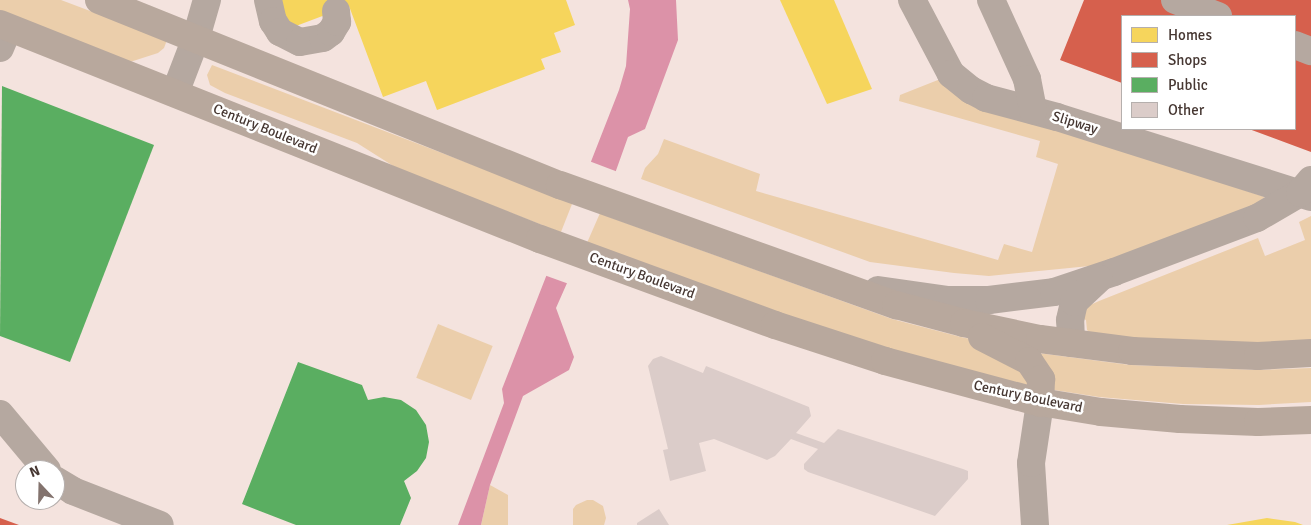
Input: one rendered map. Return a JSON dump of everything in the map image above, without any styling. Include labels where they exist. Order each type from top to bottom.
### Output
[{"type":"main road","points":[[99,0],[560,184],[850,287],[935,322],[982,337],[1029,361],[1041,379],[1040,403]]},
{"type":"main road","name":"Century Boulevard","points":[[1,38],[175,93],[540,239],[775,325],[885,361],[1040,403],[1101,412],[1180,419],[1258,422],[1311,420]]},
{"type":"main road","points":[[896,305],[964,323],[1071,343],[1132,351],[1192,355],[1258,356],[1311,353]]},
{"type":"street","points":[[175,93],[196,38],[207,0]]},
{"type":"street","points":[[268,0],[273,21],[280,32],[300,42],[323,38],[331,32],[337,22],[336,11]]},
{"type":"street","name":"Slipway","points":[[912,0],[951,74],[971,90],[986,98],[1033,110],[1311,198]]},
{"type":"street","points":[[991,0],[1027,78],[1033,110]]},
{"type":"street","points":[[1175,0],[1215,15]]},
{"type":"street","points":[[1296,45],[1311,51]]},
{"type":"street","points":[[850,287],[948,300],[989,300],[1054,292],[1108,274],[1257,218],[1300,193],[1311,180]]},
{"type":"street","points":[[1071,343],[1070,320],[1074,302],[1108,274]]},
{"type":"street","points":[[1035,525],[1031,463],[1040,403]]},
{"type":"street","points":[[0,414],[39,460]]},
{"type":"street","points":[[65,486],[157,524]]},
{"type":"shaded area","points":[[0,0],[61,0],[167,40],[164,48],[158,53],[130,62],[0,15]]},
{"type":"shaded area","points":[[628,0],[676,0],[678,40],[645,129],[628,137],[613,179],[556,308],[574,357],[569,370],[523,396],[490,485],[481,525],[458,525],[504,403],[502,389],[619,90],[626,66],[630,9]]},
{"type":"shaded area","points":[[212,65],[612,218],[892,319],[961,337],[1038,353],[1130,365],[1258,370],[1311,368],[1311,402],[1259,405],[1183,404],[1099,397],[952,371],[778,317],[398,169],[357,143],[225,93],[210,85],[207,75]]},
{"type":"shaded area","points":[[948,76],[971,100],[1265,197],[1253,206],[1110,264],[989,276],[870,262],[641,179],[645,168],[658,154],[664,139],[760,174],[756,191],[998,260],[1004,244],[1032,252],[1058,164],[1036,157],[1040,141],[899,101],[900,95]]},
{"type":"shaded area","points":[[1311,216],[1311,342],[1258,345],[1093,336],[1087,330],[1086,320],[1081,318],[1088,306],[1099,301],[1258,238],[1265,256],[1305,240],[1299,222]]},
{"type":"shaded area","points":[[438,324],[493,346],[471,400],[416,378]]},
{"type":"shaded area","points":[[490,485],[508,495],[508,525],[481,525]]},
{"type":"shaded area","points":[[587,500],[593,500],[603,506],[606,518],[604,525],[573,525],[573,509],[576,505]]},
{"type":"pier","points":[[589,161],[618,172],[569,284],[544,275]]},
{"type":"building: Homes","points":[[277,0],[566,0],[575,25],[554,33],[561,52],[541,59],[545,69],[437,110],[426,81],[383,97],[349,6],[288,29]]},
{"type":"building: Homes","points":[[780,0],[834,0],[872,89],[827,104]]},
{"type":"building: Homes","points":[[1267,518],[1303,525],[1227,525]]},
{"type":"building: Shops","points":[[1084,0],[1311,0],[1311,152],[1252,130],[1296,130],[1296,15],[1121,15],[1121,83],[1060,60]]},
{"type":"building: Shops","points":[[0,518],[19,525],[0,525]]},
{"type":"building: Public","points":[[2,86],[154,145],[70,362],[0,336]]},
{"type":"building: Public","points":[[298,362],[362,385],[368,400],[384,397],[401,400],[416,410],[426,425],[429,442],[426,458],[417,471],[404,481],[411,498],[400,525],[296,525],[242,504]]},
{"type":"building: Other","points":[[661,356],[703,373],[706,366],[809,407],[811,416],[796,433],[824,443],[838,429],[963,469],[968,471],[968,479],[935,516],[808,472],[804,469],[804,464],[818,449],[791,439],[775,456],[767,460],[714,439],[699,443],[706,471],[670,481],[663,450],[668,449],[648,366],[653,359]]},
{"type":"building: Other","points":[[659,509],[669,525],[637,525],[637,523]]}]
